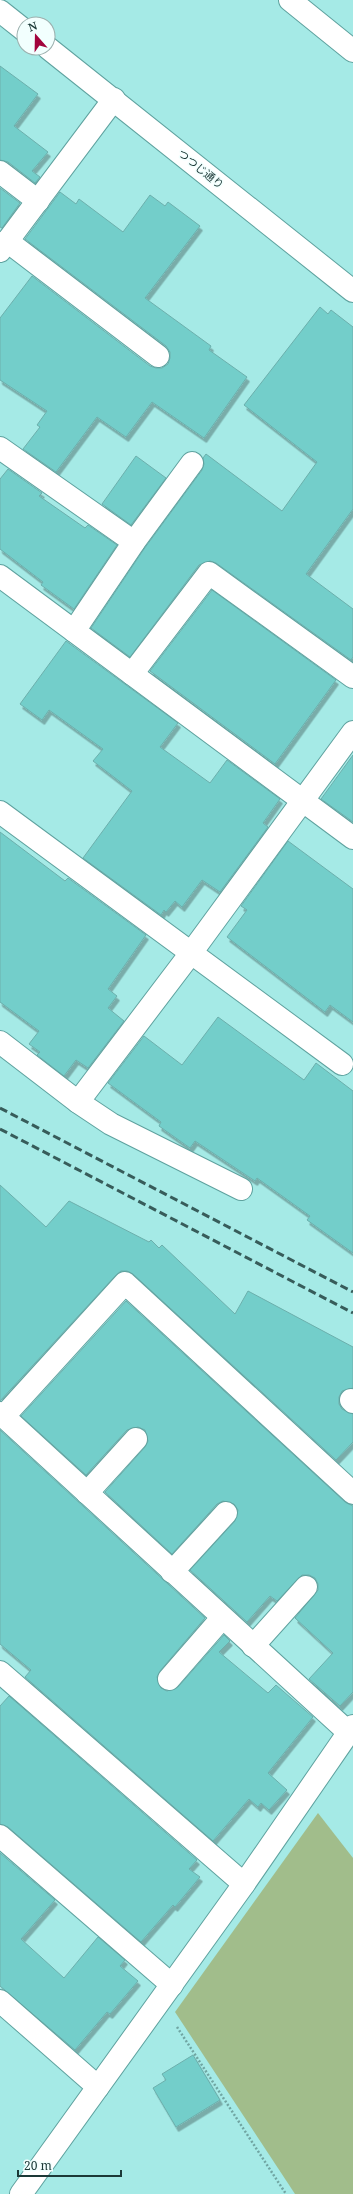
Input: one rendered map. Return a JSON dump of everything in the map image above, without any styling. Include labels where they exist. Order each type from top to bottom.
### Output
[{"type":"street","points":[[290,0],[353,51]]},
{"type":"street","points":[[0,11],[16,24]]},
{"type":"street","name":"つつじ通り","points":[[56,54],[351,284]]},
{"type":"street","points":[[114,100],[4,246],[158,356]]},
{"type":"street","points":[[0,172],[38,201]]},
{"type":"street","points":[[0,448],[134,542]]},
{"type":"street","points":[[74,630],[134,542],[192,464]]},
{"type":"street","points":[[132,674],[208,573],[353,677]]},
{"type":"street","points":[[0,576],[353,838]]},
{"type":"street","points":[[78,1102],[191,953],[353,732]]},
{"type":"street","points":[[0,812],[342,1064]]},
{"type":"street","points":[[0,1042],[78,1102],[111,1124],[242,1189]]},
{"type":"street","points":[[21,2194],[244,1884],[351,1729],[253,1646],[2,1414],[125,1283],[353,1493]]},
{"type":"street","points":[[87,1493],[136,1439]]},
{"type":"street","points":[[172,1572],[226,1513]]},
{"type":"street","points":[[253,1646],[306,1587]]},
{"type":"street","points":[[169,1679],[222,1618]]},
{"type":"street","points":[[0,1672],[244,1884]]},
{"type":"street","points":[[0,1836],[172,1984]]},
{"type":"street","points":[[0,2001],[98,2087]]},
{"type":"path","points":[[173,2023],[286,2194]]},
{"type":"green space","points":[[318,1813],[353,1858],[353,2194],[295,2194],[175,2012]]},
{"type":"building","points":[[0,66],[38,94],[14,126],[48,152],[32,171],[40,177],[35,183],[8,162],[0,160]]},
{"type":"building","points":[[0,188],[20,203],[2,228],[0,227]]},
{"type":"building","points":[[60,192],[76,204],[79,199],[123,232],[150,195],[165,206],[168,202],[200,226],[145,298],[211,346],[209,350],[247,377],[204,438],[152,402],[126,437],[97,417],[56,472],[23,449],[40,427],[37,425],[47,411],[0,380],[0,318],[32,276],[150,366],[162,368],[168,364],[170,358],[170,352],[166,346],[25,239]]},
{"type":"building","points":[[320,307],[328,314],[331,310],[353,327],[353,509],[306,574],[353,609],[353,657],[351,660],[216,563],[210,561],[199,565],[130,657],[91,628],[144,549],[202,470],[204,464],[203,458],[206,454],[282,511],[317,462],[244,405]]},
{"type":"building","points":[[136,456],[166,478],[131,525],[102,504]]},
{"type":"building","points":[[8,469],[42,493],[39,496],[85,528],[88,525],[117,545],[74,609],[41,585],[43,582],[0,549],[0,479]]},
{"type":"building","points":[[212,590],[336,680],[275,764],[150,671]]},
{"type":"building","points":[[66,641],[178,723],[160,747],[210,783],[227,760],[280,799],[263,823],[268,827],[220,892],[202,880],[182,907],[175,901],[166,912],[164,910],[161,915],[83,858],[132,791],[93,761],[103,749],[49,710],[42,720],[20,704]]},
{"type":"building","points":[[353,755],[353,822],[321,799]]},
{"type":"building","points":[[0,832],[65,881],[68,878],[146,935],[108,989],[117,996],[108,1008],[124,1021],[88,1068],[76,1060],[64,1076],[37,1055],[40,1052],[29,1044],[39,1031],[0,1002]]},
{"type":"building","points":[[288,841],[353,889],[353,1022],[330,1005],[325,1012],[227,937],[247,910],[241,906]]},
{"type":"building","points":[[218,1017],[304,1080],[316,1063],[353,1091],[353,1253],[307,1220],[310,1216],[257,1178],[255,1181],[195,1141],[190,1148],[159,1126],[161,1122],[108,1083],[144,1036],[182,1065]]},
{"type":"building","points":[[0,1185],[46,1227],[69,1201],[149,1242],[151,1240],[159,1248],[162,1245],[235,1314],[248,1291],[353,1347],[353,1388],[342,1391],[339,1397],[339,1404],[342,1409],[353,1414],[353,1442],[336,1460],[133,1274],[127,1271],[121,1271],[116,1275],[0,1401]]},
{"type":"building","points":[[126,1301],[345,1502],[353,1506],[353,1692],[340,1706],[309,1679],[333,1653],[295,1618],[318,1590],[318,1584],[315,1578],[309,1575],[302,1575],[277,1601],[270,1596],[247,1622],[190,1570],[235,1521],[238,1510],[234,1504],[223,1501],[217,1504],[172,1554],[105,1492],[145,1447],[148,1441],[145,1430],[138,1427],[127,1430],[86,1475],[21,1416]]},
{"type":"building","points":[[0,1430],[205,1618],[160,1671],[157,1677],[161,1688],[167,1691],[178,1687],[224,1635],[230,1641],[219,1652],[268,1693],[276,1685],[313,1717],[268,1773],[287,1790],[269,1810],[261,1803],[258,1807],[249,1799],[213,1841],[25,1677],[31,1670],[0,1644]]},
{"type":"building","points":[[9,1696],[197,1860],[189,1869],[200,1877],[175,1907],[173,1905],[141,1942],[8,1827],[0,1824],[0,1706]]},
{"type":"building","points":[[0,1853],[55,1900],[21,1939],[64,1978],[98,1937],[125,1960],[120,1966],[138,1981],[110,2014],[107,2012],[75,2050],[0,1986]]},
{"type":"building","points":[[193,2055],[220,2100],[176,2127],[153,2088],[166,2080],[162,2074]]},
{"type":"railway","points":[[0,1108],[353,1292]]},
{"type":"railway","points":[[0,1129],[353,1313]]}]
